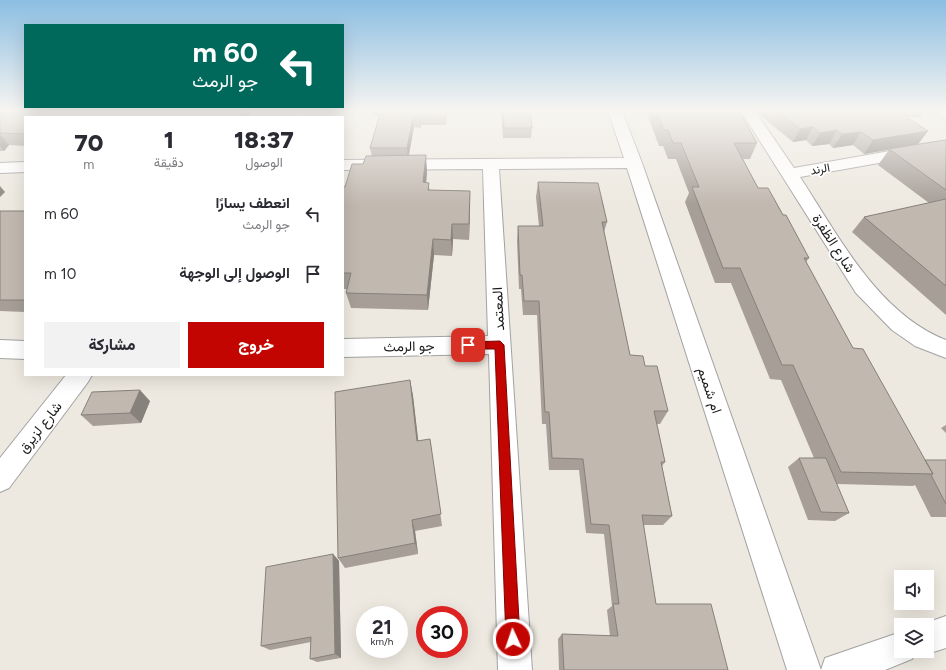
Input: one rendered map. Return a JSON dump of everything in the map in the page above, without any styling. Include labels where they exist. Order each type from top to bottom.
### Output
[{"type":"street","name":"ام شميم","points":[[626,142],[804,670]]},
{"type":"street","name":"شارع الظفرة","points":[[768,142],[863,288],[900,324],[923,340],[946,349]]},
{"type":"street","name":"الرند","points":[[789,174],[946,146]]},
{"type":"street","points":[[344,165],[634,163]]},
{"type":"street","name":"المعتمد","points":[[492,164],[514,670]]},
{"type":"street","points":[[0,168],[24,167]]},
{"type":"street","name":"جو الرمث","points":[[344,348],[500,345]]},
{"type":"street","points":[[0,349],[24,350]]},
{"type":"street","name":"شارع لزيرق","points":[[0,479],[79,376]]},
{"type":"street","points":[[934,636],[946,632]]},
{"type":"street","points":[[837,670],[894,650]]},
{"type":"building","points":[[372,142],[408,142],[407,148],[370,148]]},
{"type":"building","points":[[757,142],[734,143],[758,188],[768,188],[783,215],[786,215],[809,258],[804,258],[853,348],[863,349],[933,474],[841,472],[793,365],[782,365],[740,268],[723,268],[692,187],[699,187],[681,143],[673,143]]},
{"type":"building","points":[[932,142],[946,142],[946,190],[889,149]]},
{"type":"building","points":[[426,155],[423,182],[429,183],[428,190],[470,191],[469,224],[452,224],[451,240],[433,239],[427,295],[346,293],[351,273],[344,273],[344,187],[352,164],[363,164],[366,156]]},
{"type":"building","points":[[538,182],[598,183],[607,222],[602,222],[630,355],[643,356],[645,366],[657,366],[668,411],[654,411],[665,462],[661,462],[672,516],[642,515],[656,604],[711,604],[728,670],[564,670],[562,634],[618,636],[613,604],[619,604],[609,525],[591,524],[583,459],[552,458],[549,412],[545,412],[539,301],[524,301],[522,275],[520,275],[518,226],[543,226]]},
{"type":"building","points":[[946,199],[946,286],[864,217]]},
{"type":"building","points":[[0,211],[24,211],[24,300],[0,300]]},
{"type":"building","points":[[410,380],[417,441],[430,439],[441,514],[412,520],[415,543],[338,558],[335,392]]},
{"type":"building","points":[[140,390],[130,413],[81,415],[92,392]]},
{"type":"building","points":[[799,458],[826,458],[849,513],[821,512]]},
{"type":"building","points":[[925,460],[946,460],[946,504],[931,475],[933,474]]},
{"type":"building","points":[[333,554],[335,654],[310,659],[311,637],[261,646],[266,567]]},
{"type":"route","points":[[468,345],[500,345],[513,639]]}]
